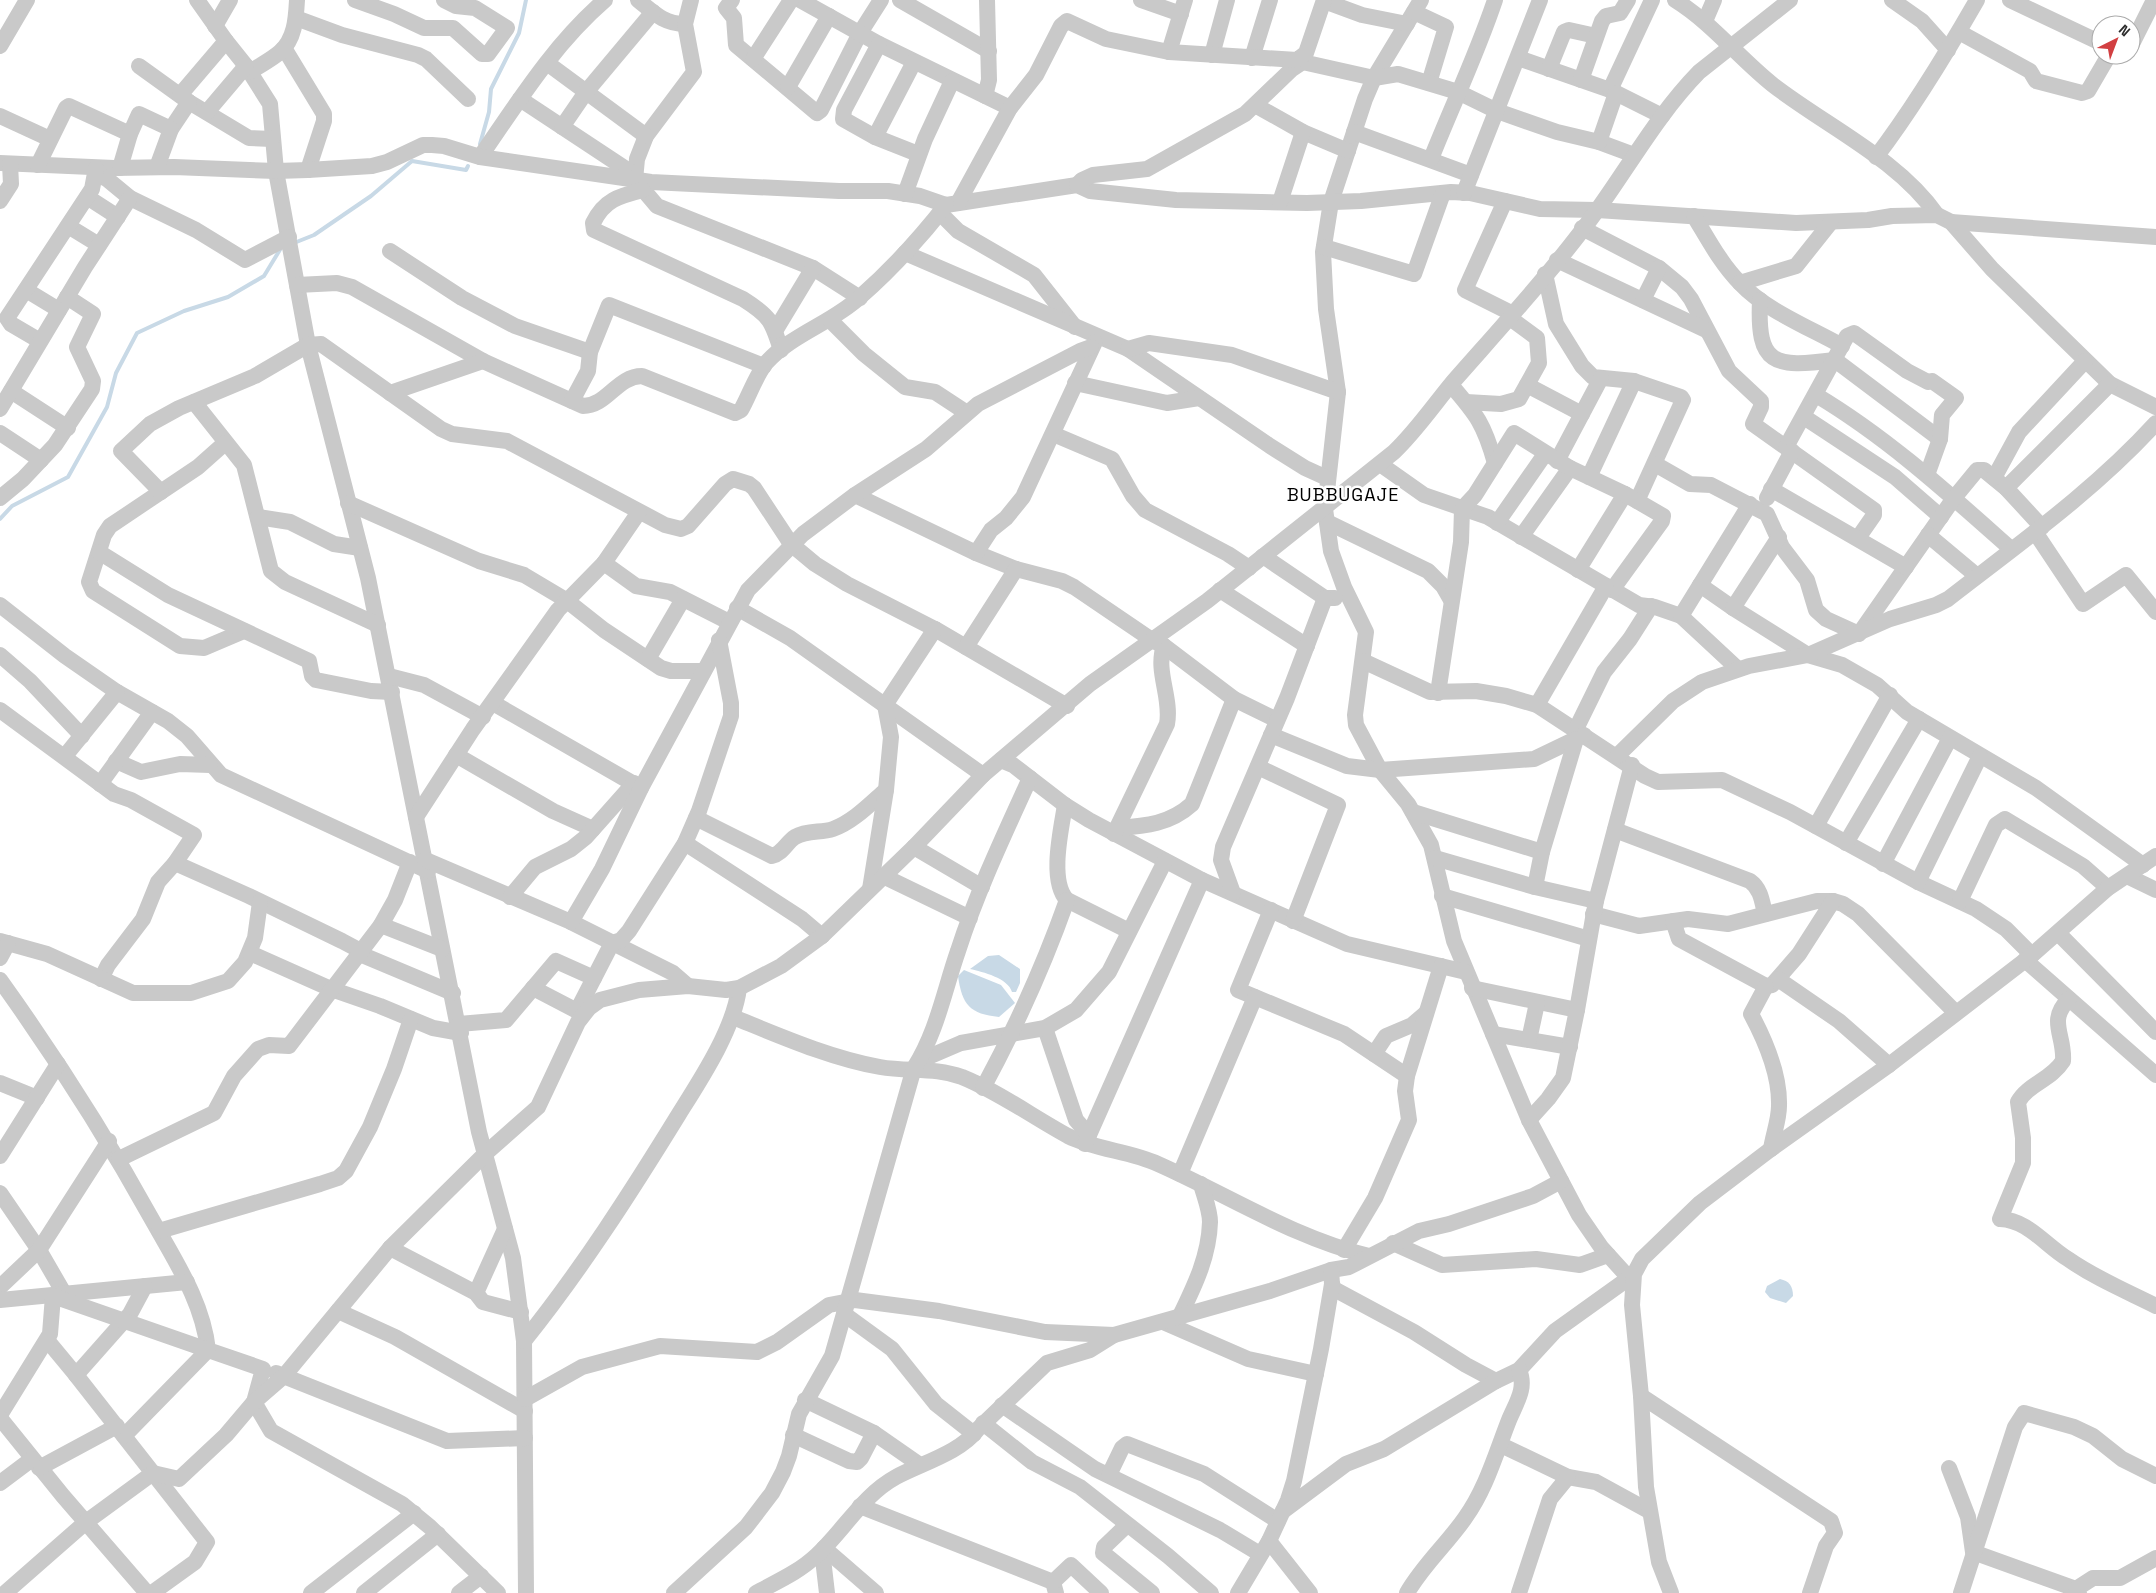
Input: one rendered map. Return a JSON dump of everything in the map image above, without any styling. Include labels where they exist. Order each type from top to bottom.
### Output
[{"type":"street","points":[[1,42],[27,0]]},
{"type":"street","points":[[198,0],[226,42],[248,69],[270,104],[276,171],[308,345],[378,624],[416,817],[421,864],[453,993],[486,1153],[513,1258],[524,1341],[526,1593]]},
{"type":"street","points":[[215,26],[230,0]]},
{"type":"street","points":[[207,112],[248,69],[284,48],[293,32],[297,0]]},
{"type":"street","points":[[356,0],[394,14],[424,28],[453,28],[482,54],[488,54],[507,28],[475,8],[456,6],[444,0]]},
{"type":"street","points":[[480,157],[587,6],[605,0]]},
{"type":"street","points":[[638,0],[672,24],[686,24]]},
{"type":"street","points":[[638,182],[637,159],[646,136],[694,72],[686,24],[691,0]]},
{"type":"street","points":[[732,0],[726,8],[734,18],[734,42],[753,60],[788,87],[814,112],[821,110],[860,33],[881,0]]},
{"type":"street","points":[[753,60],[791,0]]},
{"type":"street","points":[[800,0],[879,44],[1010,108]]},
{"type":"street","points":[[900,0],[989,50]]},
{"type":"street","points":[[985,96],[988,80],[989,50],[988,0]]},
{"type":"street","points":[[1141,0],[1183,7],[1169,52]]},
{"type":"street","points":[[1212,55],[1227,0]]},
{"type":"street","points":[[1252,58],[1270,0]]},
{"type":"street","points":[[1077,185],[1082,180],[1093,175],[1147,169],[1245,114],[1303,60],[1324,0],[1362,15],[1414,12],[1446,25],[1429,83]]},
{"type":"street","points":[[1431,159],[1458,92],[1480,47],[1495,0]]},
{"type":"street","points":[[1464,193],[1540,0]]},
{"type":"street","points":[[1581,80],[1596,36],[1606,16],[1620,13],[1628,0]]},
{"type":"street","points":[[1599,142],[1613,91],[1652,0]]},
{"type":"street","points":[[1675,0],[1705,21],[1774,85],[1876,157],[1920,193],[1992,269],[2110,384],[2156,407]]},
{"type":"street","points":[[1705,21],[1714,0]]},
{"type":"street","points":[[580,1013],[600,1000],[639,990],[688,986],[726,990],[738,988],[781,966],[822,936],[914,847],[984,774],[1067,706],[1090,684],[1158,643],[1263,556],[1326,515],[1408,439],[1451,385],[1512,316],[1597,210],[1662,116],[1699,72],[1732,48],[1790,0]]},
{"type":"street","points":[[1892,0],[1922,21],[1948,50]]},
{"type":"street","points":[[2010,0],[2091,38]]},
{"type":"street","points":[[2141,26],[2154,0]]},
{"type":"street","points":[[1876,157],[1902,123],[1959,32],[1975,1]]},
{"type":"street","points":[[562,127],[586,92],[653,12]]},
{"type":"street","points":[[1414,12],[1374,78],[1331,202],[1324,247],[1326,309],[1338,392],[1327,478],[1326,515],[1331,550],[1366,632],[1355,715],[1356,725],[1380,770],[1413,812],[1431,845],[1454,942],[1529,1120],[1578,1215],[1631,1283]]},
{"type":"street","points":[[788,87],[829,16]]},
{"type":"street","points":[[296,18],[342,35],[426,58],[468,99]]},
{"type":"street","points":[[297,285],[344,284],[483,361],[583,406],[590,406],[627,378],[642,376],[736,413],[741,410],[764,366],[781,350],[830,320],[860,298],[948,207],[1010,108],[1036,75],[1062,26],[1067,21],[1106,39],[1169,52],[1303,60],[1374,78],[1398,74],[1458,92],[1497,111],[1558,132],[1599,142],[1634,155]]},
{"type":"street","points":[[1549,69],[1564,32],[1569,30],[1596,36]]},
{"type":"street","points":[[1959,32],[2030,71],[2036,81],[2082,93],[2088,91],[2103,65]]},
{"type":"street","points":[[157,167],[184,98],[226,42]]},
{"type":"street","points":[[879,44],[843,115],[843,119],[874,137],[918,154]]},
{"type":"street","points":[[284,48],[324,114],[324,121],[308,170]]},
{"type":"street","points":[[1518,58],[1613,91],[1662,116]]},
{"type":"street","points":[[874,137],[914,62]]},
{"type":"street","points":[[547,63],[646,136]]},
{"type":"street","points":[[139,66],[184,98],[251,139],[272,139]]},
{"type":"street","points":[[905,194],[918,154],[952,81]]},
{"type":"street","points":[[520,99],[638,182],[657,206],[813,268],[860,298]]},
{"type":"street","points":[[1255,105],[1303,132],[1348,151]]},
{"type":"street","points":[[38,165],[66,108],[69,106],[130,134]]},
{"type":"street","points":[[120,168],[138,115],[141,113],[171,129]]},
{"type":"street","points":[[0,116],[50,139]]},
{"type":"street","points":[[1280,202],[1303,132]]},
{"type":"street","points":[[1354,132],[1472,175]]},
{"type":"street","points":[[0,201],[11,181],[5,164],[96,170],[157,167],[276,171],[308,170],[372,166],[387,162],[423,145],[444,146],[480,157],[638,182],[839,191],[888,191],[948,207],[1077,185],[1090,191],[1176,200],[1331,202],[1464,193],[1540,209],[1597,210],[1796,223],[1868,220],[1892,216],[2156,238]]},
{"type":"street","points":[[40,341],[8,321],[7,318],[87,197],[93,186],[96,170]]},
{"type":"street","points":[[96,170],[130,198],[196,230],[245,260],[289,237]]},
{"type":"street","points":[[638,182],[624,194],[606,203],[593,223],[594,230],[744,299],[770,319],[781,350]]},
{"type":"street","points":[[1324,247],[1414,274],[1443,193]]},
{"type":"street","points":[[87,197],[118,217]]},
{"type":"street","points":[[0,409],[40,341],[130,198]]},
{"type":"street","points":[[1466,402],[1501,404],[1519,399],[1539,363],[1539,343],[1534,335],[1512,316],[1465,290],[1505,201]]},
{"type":"street","points":[[948,207],[958,231],[1034,275],[1075,328]]},
{"type":"street","points":[[1694,216],[1713,249],[1740,283],[1760,300],[1838,353],[1940,439]]},
{"type":"street","points":[[1740,283],[1796,266],[1831,222]]},
{"type":"street","points":[[68,226],[100,245]]},
{"type":"street","points":[[1582,228],[1659,268],[1682,287],[1691,299],[1729,371],[1761,401],[1761,407],[1753,424],[1874,510],[1874,515],[1858,538]]},
{"type":"street","points":[[390,251],[462,298],[515,326],[590,352]]},
{"type":"street","points":[[904,253],[1075,328],[1094,342],[1128,349],[1305,468],[1327,478]]},
{"type":"street","points":[[1557,260],[1706,330]]},
{"type":"street","points":[[775,331],[813,268]]},
{"type":"street","points":[[1643,300],[1659,268]]},
{"type":"street","points":[[1545,274],[1556,324],[1582,366],[1593,377],[1634,381],[1681,397],[1684,400],[1655,464],[1578,570]]},
{"type":"street","points":[[3,491],[41,460],[68,428],[92,389],[93,381],[77,348],[93,314],[26,290]]},
{"type":"street","points":[[1760,300],[1760,335],[1762,344],[1776,360],[1789,362],[1838,353]]},
{"type":"street","points":[[572,401],[588,371],[590,352],[607,307],[611,305],[764,366]]},
{"type":"street","points":[[830,320],[864,354],[905,388],[935,392],[967,413]]},
{"type":"street","points":[[1681,616],[1700,585],[1756,506],[1771,489],[1804,418],[1847,336],[1854,333],[1907,371],[1928,382],[1932,381],[1956,398],[1942,415],[1943,425],[1940,439],[1927,475]]},
{"type":"street","points":[[571,922],[602,869],[638,785],[748,590],[791,544],[855,495],[926,449],[978,404],[1094,342]]},
{"type":"street","points":[[976,553],[991,530],[1006,518],[1023,497],[1094,342]]},
{"type":"street","points":[[1128,349],[1150,343],[1232,355],[1338,392]]},
{"type":"street","points":[[161,492],[121,450],[150,424],[194,402],[255,376],[308,345],[321,344],[441,429],[452,434],[506,441],[665,525],[681,529],[688,526],[725,484],[733,479],[749,484],[754,488],[791,544],[815,564],[847,584],[966,647],[1067,706]]},
{"type":"street","points":[[390,393],[483,361]]},
{"type":"street","points":[[2000,483],[2019,432],[2085,361]]},
{"type":"street","points":[[1521,537],[1557,461],[1601,378]]},
{"type":"street","points":[[1589,477],[1634,381]]},
{"type":"street","points":[[1076,383],[1167,403],[1199,398]]},
{"type":"street","points":[[2000,483],[2110,384]]},
{"type":"street","points":[[1451,385],[1482,424],[1495,463]]},
{"type":"street","points":[[1527,385],[1582,414]]},
{"type":"street","points":[[11,390],[68,428]]},
{"type":"street","points":[[1816,395],[1850,416],[1927,475],[2012,549]]},
{"type":"street","points":[[194,402],[244,465],[272,572],[278,578],[378,624]]},
{"type":"street","points":[[1804,418],[1894,477],[1941,517]]},
{"type":"street","points":[[1617,756],[1673,702],[1702,682],[1738,669],[1808,655],[1890,619],[1936,605],[1948,599],[2039,530],[2107,473],[2156,424]]},
{"type":"street","points":[[1438,693],[1461,542],[1462,509],[1475,495],[1516,432],[1557,461],[1631,497],[1663,518],[1609,588],[1537,705]]},
{"type":"street","points":[[0,433],[41,460]]},
{"type":"street","points":[[1053,434],[1112,459],[1133,496],[1145,510],[1153,516],[1228,554],[1249,568]]},
{"type":"street","points":[[226,443],[198,467],[110,526],[104,534],[89,582],[93,591],[180,646],[204,648],[244,631]]},
{"type":"street","points":[[1497,523],[1557,461]]},
{"type":"street","points":[[1380,464],[1424,495],[1497,523],[1639,605],[1651,606],[1681,616],[1738,669]]},
{"type":"street","points":[[1655,464],[1690,484],[1711,485],[1756,506],[1771,519],[1782,546],[1807,580],[1816,610],[1826,619],[1859,634]]},
{"type":"street","points":[[1859,634],[1954,498],[1977,470],[1984,470],[2000,483],[2039,530],[2083,604],[2126,575],[2156,612]]},
{"type":"street","points":[[1771,489],[1906,566]]},
{"type":"street","points":[[855,495],[976,553],[1016,569],[1062,581],[1074,587],[1158,643],[1274,728],[1348,766],[1380,770],[1527,760],[1579,735]]},
{"type":"street","points":[[348,503],[486,564],[516,571],[566,600],[604,630],[648,659],[671,671],[703,671]]},
{"type":"street","points":[[416,817],[456,755],[528,651],[566,600],[604,563],[639,512]]},
{"type":"street","points":[[1326,515],[1428,571],[1443,586],[1451,600]]},
{"type":"street","points":[[258,517],[290,522],[334,544],[360,548]]},
{"type":"street","points":[[1928,535],[1977,576]]},
{"type":"street","points":[[1733,608],[1779,538]]},
{"type":"street","points":[[99,552],[168,595],[309,661],[312,676],[316,680],[371,691],[390,684],[424,685],[483,717]]},
{"type":"street","points":[[1263,556],[1325,598],[1350,597]]},
{"type":"street","points":[[604,563],[636,586],[670,592],[683,599],[733,615],[790,638],[984,774]]},
{"type":"street","points":[[966,647],[1016,569]]},
{"type":"street","points":[[1671,1593],[1659,1562],[1649,1511],[1631,1283],[1642,1259],[1700,1202],[1770,1148],[1889,1065],[2029,958],[2108,888],[2149,861],[2036,788],[1907,712],[1890,695],[1855,671],[1808,655],[1700,585]]},
{"type":"street","points":[[1220,590],[1307,646]]},
{"type":"street","points":[[1233,893],[1221,860],[1223,848],[1274,728],[1325,598]]},
{"type":"street","points":[[648,659],[683,599]]},
{"type":"street","points":[[0,605],[65,656],[117,692],[152,712],[187,736],[221,775],[421,864],[510,896],[571,922],[673,973],[688,986]]},
{"type":"street","points":[[1535,887],[1542,852],[1579,735],[1604,672],[1630,639],[1651,606]]},
{"type":"street","points":[[870,889],[886,790],[891,737],[885,706],[935,630]]},
{"type":"street","points":[[5,1593],[86,1522],[153,1473],[180,1479],[226,1435],[254,1402],[284,1376],[390,1248],[486,1153],[538,1107],[594,978],[612,943],[621,940],[629,931],[685,842],[696,818],[731,716],[730,694],[720,640]]},
{"type":"street","points":[[1116,831],[1167,724],[1168,711],[1158,643]]},
{"type":"street","points":[[0,655],[30,681],[82,736]]},
{"type":"street","points":[[1362,661],[1430,692],[1476,691],[1506,696],[1537,705],[1579,735],[1658,782],[1722,780],[1816,826],[1918,882],[1960,900],[2006,929],[2029,958],[2069,999],[2156,1075]]},
{"type":"street","points":[[65,756],[117,692]]},
{"type":"street","points":[[1816,826],[1890,695]]},
{"type":"street","points":[[1116,831],[1148,826],[1169,820],[1192,804],[1234,699]]},
{"type":"street","points":[[493,703],[638,785]]},
{"type":"street","points":[[0,710],[65,756],[100,784],[193,834],[194,837],[158,882],[143,919],[108,965],[101,979]]},
{"type":"street","points":[[100,784],[152,712]]},
{"type":"street","points":[[1846,843],[1919,719]]},
{"type":"street","points":[[1883,864],[1950,738]]},
{"type":"street","points":[[456,755],[553,811],[593,829]]},
{"type":"street","points":[[1918,882],[1980,756]]},
{"type":"street","points":[[1001,760],[1013,765],[1065,805],[1116,831],[1165,861],[1202,880],[1347,944],[1466,972]]},
{"type":"street","points":[[116,761],[141,772],[180,764],[210,764]]},
{"type":"street","points":[[1529,1120],[1560,1082],[1577,1010],[1594,907],[1632,766]]},
{"type":"street","points":[[1258,767],[1338,805],[1293,921]]},
{"type":"street","points":[[674,1593],[746,1527],[760,1511],[783,1472],[805,1400],[832,1356],[916,1065],[931,1038],[982,887],[1030,778]]},
{"type":"street","points":[[510,896],[535,867],[571,849],[638,785]]},
{"type":"street","points":[[696,818],[766,854],[777,855],[795,837],[805,833],[833,829],[856,816],[886,790]]},
{"type":"street","points":[[1065,805],[1058,868],[1061,890],[1067,900],[1130,931]]},
{"type":"street","points":[[1413,812],[1542,852]]},
{"type":"street","points":[[1960,900],[1996,825],[2005,819],[2083,866],[2108,888]]},
{"type":"street","points":[[1615,830],[1750,881],[1759,890],[1765,914]]},
{"type":"street","points":[[685,842],[802,919],[822,936]]},
{"type":"street","points":[[914,847],[982,887]]},
{"type":"street","points":[[1435,858],[1535,887],[1594,907],[1639,926],[1673,921],[1698,920],[1728,924],[1817,901],[1833,901],[1843,904],[1858,914],[1956,1012]]},
{"type":"street","points":[[916,1065],[961,1043],[1045,1028],[1076,1010],[1109,972],[1165,861]]},
{"type":"street","points":[[175,863],[358,949],[360,954],[453,993]]},
{"type":"street","points":[[119,1159],[214,1113],[234,1076],[258,1049],[269,1045],[289,1046],[331,989],[360,954],[421,864]]},
{"type":"street","points":[[883,876],[970,918]]},
{"type":"street","points":[[2127,876],[2156,890]]},
{"type":"street","points":[[1087,1139],[1202,880]]},
{"type":"street","points":[[1442,896],[1589,938]]},
{"type":"street","points":[[983,1088],[1012,1034],[1052,944],[1067,900]]},
{"type":"street","points":[[1770,1148],[1779,1106],[1777,1085],[1763,1035],[1751,1014],[1772,983],[1799,954],[1833,901]]},
{"type":"street","points":[[0,958],[4,942],[47,954],[133,993],[191,993],[228,981],[250,953],[255,938],[260,902]]},
{"type":"street","points":[[1271,910],[1238,988],[1344,1034],[1407,1076]]},
{"type":"street","points":[[1673,921],[1679,939],[1772,983],[1839,1021],[1889,1065]]},
{"type":"street","points":[[381,924],[442,949]]},
{"type":"street","points":[[2058,933],[2156,1032]]},
{"type":"street","points":[[250,953],[331,989],[433,1028],[460,1029],[506,1020],[556,961],[594,978]]},
{"type":"street","points":[[1344,1250],[1375,1198],[1409,1120],[1405,1091],[1407,1076],[1441,966]]},
{"type":"street","points":[[0,980],[109,1141],[187,1282],[202,1314],[208,1350]]},
{"type":"street","points":[[533,988],[580,1013]]},
{"type":"street","points":[[524,1341],[549,1310],[656,1152],[733,1017],[738,988]]},
{"type":"street","points":[[1472,988],[1577,1010]]},
{"type":"street","points":[[1180,1174],[1255,997]]},
{"type":"street","points":[[2069,999],[2059,1010],[2057,1018],[2063,1061],[2052,1075],[2029,1089],[2018,1102],[2023,1164],[2000,1219],[2013,1219],[2024,1224],[2067,1259],[2156,1306]]},
{"type":"street","points":[[1529,1040],[1537,1003]]},
{"type":"street","points":[[1374,1054],[1386,1036],[1412,1025],[1426,1013]]},
{"type":"street","points":[[733,1017],[785,1038],[860,1062],[882,1067],[916,1065],[947,1072],[1087,1139],[1149,1160],[1180,1174],[1286,1227],[1344,1250],[1370,1256]]},
{"type":"street","points":[[159,1231],[312,1186],[343,1174],[370,1127],[394,1069],[411,1019]]},
{"type":"street","points":[[1045,1028],[1076,1120],[1087,1139]]},
{"type":"street","points":[[1493,1034],[1570,1046]]},
{"type":"street","points":[[0,1156],[58,1064]]},
{"type":"street","points":[[0,1083],[37,1098]]},
{"type":"street","points":[[0,1287],[39,1250],[109,1141]]},
{"type":"street","points":[[525,1405],[582,1367],[660,1346],[757,1352],[777,1342],[830,1305],[845,1308],[939,1311],[1045,1332],[1114,1335],[1270,1291],[1331,1277],[1419,1231],[1449,1224],[1533,1196],[1561,1181]]},
{"type":"street","points":[[1171,1320],[1199,1278],[1204,1261],[1210,1221],[1201,1184]]},
{"type":"street","points":[[0,1193],[39,1250],[59,1295],[52,1329],[0,1416],[36,1463],[146,1593]]},
{"type":"street","points":[[476,1293],[505,1229]]},
{"type":"street","points":[[1394,1243],[1442,1265],[1536,1259],[1580,1265],[1608,1255]]},
{"type":"street","points":[[390,1248],[476,1293],[483,1302],[521,1312]]},
{"type":"street","points":[[1238,1593],[1281,1516],[1294,1481],[1316,1374],[1331,1277]]},
{"type":"street","points":[[1331,1277],[1334,1289],[1414,1332],[1466,1365],[1496,1381]]},
{"type":"street","points":[[0,1300],[187,1282]]},
{"type":"street","points":[[1281,1516],[1346,1464],[1384,1449],[1496,1381],[1519,1370],[1556,1331],[1631,1283]]},
{"type":"street","points":[[76,1375],[124,1321],[146,1286]]},
{"type":"street","points":[[59,1295],[124,1321],[284,1376],[447,1441],[525,1438]]},
{"type":"street","points":[[845,1308],[892,1349],[946,1415],[978,1429],[1032,1462],[1080,1487],[1211,1593]]},
{"type":"street","points":[[338,1310],[395,1337],[525,1405]]},
{"type":"street","points":[[1171,1320],[1248,1360],[1316,1374]]},
{"type":"street","points":[[756,1593],[792,1575],[826,1549],[860,1506],[894,1478],[962,1444],[1047,1363],[1090,1350],[1114,1335]]},
{"type":"street","points":[[46,1340],[76,1375],[207,1542],[195,1562],[152,1593]]},
{"type":"street","points":[[0,1483],[36,1463],[120,1431],[208,1350]]},
{"type":"street","points":[[263,1369],[254,1402],[271,1431],[402,1504],[438,1534],[498,1593]]},
{"type":"street","points":[[1407,1593],[1419,1573],[1470,1511],[1501,1445],[1522,1388],[1523,1378],[1519,1370]]},
{"type":"street","points":[[1641,1396],[1830,1521],[1835,1533],[1826,1546],[1810,1593]]},
{"type":"street","points":[[805,1400],[874,1433],[920,1465]]},
{"type":"street","points":[[1002,1405],[1079,1460],[1220,1530],[1264,1547],[1310,1593]]},
{"type":"street","points":[[1961,1593],[2015,1427],[2024,1413],[2074,1427],[2093,1436],[2132,1466],[2156,1476]]},
{"type":"street","points":[[793,1435],[849,1461],[857,1462],[874,1433]]},
{"type":"street","points":[[1109,1475],[1127,1444],[1204,1474],[1281,1516]]},
{"type":"street","points":[[1501,1445],[1568,1477],[1596,1482],[1649,1511]]},
{"type":"street","points":[[1949,1468],[1968,1517],[1974,1552]]},
{"type":"street","points":[[1519,1593],[1550,1499],[1568,1477]]},
{"type":"street","points":[[860,1506],[1055,1587],[1071,1565],[1101,1593]]},
{"type":"street","points":[[311,1593],[414,1513]]},
{"type":"street","points":[[1127,1525],[1104,1546],[1103,1554],[1152,1593]]},
{"type":"street","points":[[364,1593],[438,1534]]},
{"type":"street","points":[[826,1549],[823,1560],[827,1593]]},
{"type":"street","points":[[826,1549],[876,1593]]},
{"type":"street","points":[[1974,1552],[2077,1591],[2093,1578],[2120,1578],[2156,1558]]},
{"type":"street","points":[[459,1593],[481,1576]]},
{"type":"water","points":[[999,955],[1020,969],[1020,983],[1016,992],[1012,992],[1010,987],[1000,979],[970,969],[988,956]]},
{"type":"water","points":[[964,970],[1001,985],[1015,1003],[999,1017],[989,1016],[974,1010],[965,1001],[960,986],[958,976]]},
{"type":"water","points":[[1780,1279],[1786,1281],[1792,1289],[1793,1296],[1786,1303],[1770,1298],[1765,1292],[1767,1286]]},
{"type":"waterway","points":[[480,144],[489,112],[491,89],[519,33],[526,0]]},
{"type":"waterway","points":[[294,243],[314,235],[371,196],[412,161],[466,170],[468,166]]},
{"type":"waterway","points":[[0,519],[12,506],[68,477],[107,407],[116,373],[137,333],[184,311],[228,297],[264,276],[281,248]]},
{"type":"district","name":"BUBBUGAJE","points":[[1343,494]]}]
